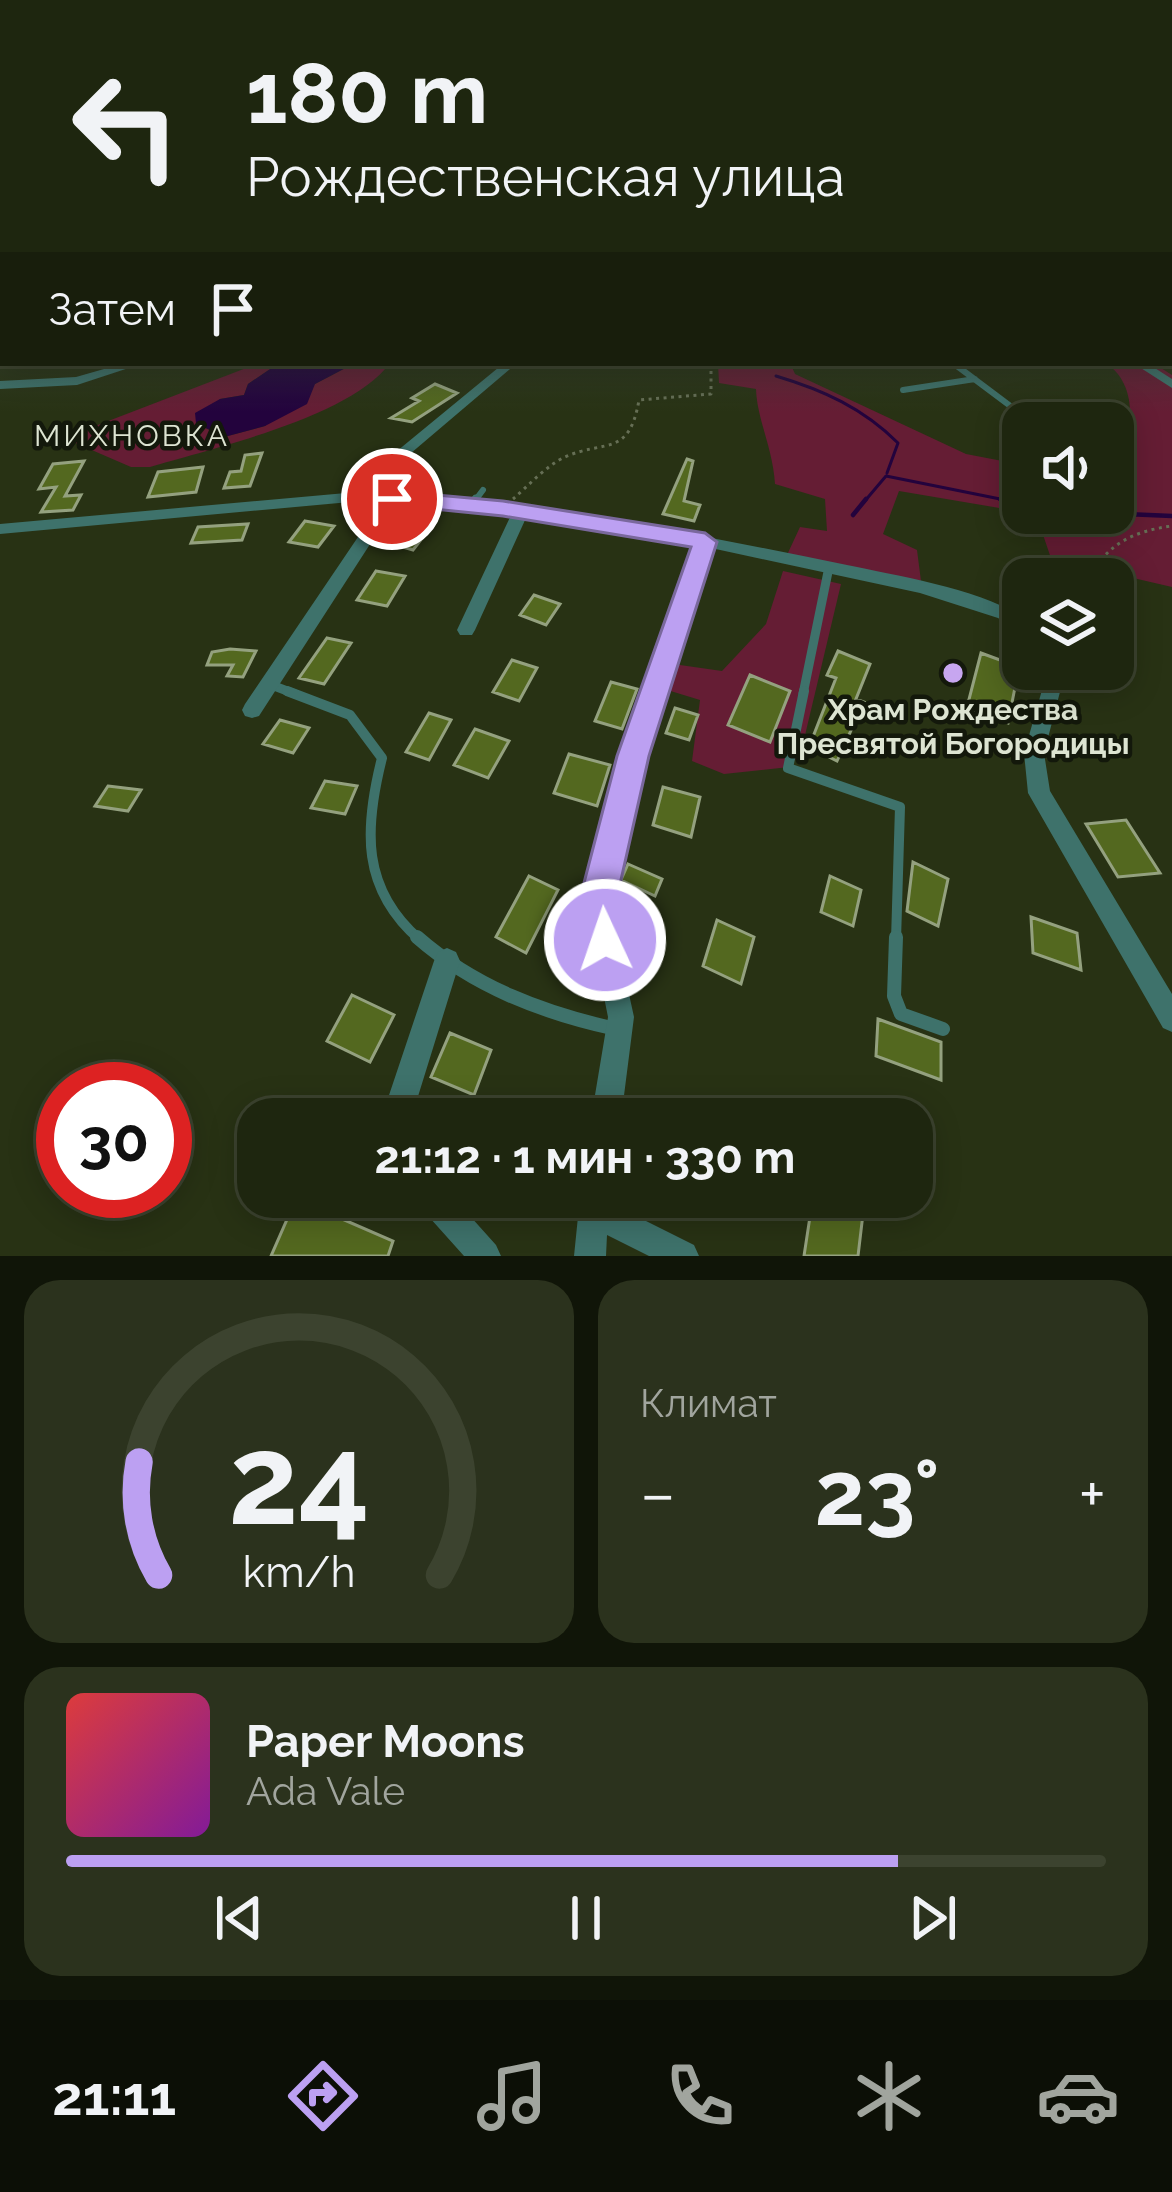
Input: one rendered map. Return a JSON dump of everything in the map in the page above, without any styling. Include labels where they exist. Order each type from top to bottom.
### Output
[{"type":"street","points":[[0,385],[77,381],[128,366]]},
{"type":"street","points":[[350,497],[507,366]]},
{"type":"street","points":[[1144,366],[1172,384]]},
{"type":"street","points":[[0,529],[350,497],[392,499],[512,510],[705,542],[942,593],[1002,612]]},
{"type":"street","points":[[252,710],[392,499]]},
{"type":"street","points":[[466,631],[512,510]]},
{"type":"street","points":[[609,1098],[622,1018],[597,902],[633,756],[705,542]]},
{"type":"street","points":[[1051,690],[1034,753],[1040,793],[1172,1018]]},
{"type":"street","points":[[403,1098],[447,961]]},
{"type":"street","points":[[451,1218],[485,1256]]},
{"type":"street","points":[[590,1256],[593,1218]]},
{"type":"street","points":[[618,1218],[682,1256]]},
{"type":"lane","points":[[957,366],[1006,402]]},
{"type":"lane","points":[[903,390],[975,379]]},
{"type":"lane","points":[[471,506],[483,490]]},
{"type":"lane","points":[[830,567],[788,768],[900,807],[894,996],[902,1014],[943,1029]]},
{"type":"lane","points":[[269,684],[350,715],[382,758],[368,815],[371,866],[392,914],[447,961],[499,992],[574,1022],[620,1030]]},
{"type":"path","points":[[512,510],[536,476],[563,458],[610,448],[622,439],[634,423],[639,400],[711,394],[711,366]]},
{"type":"path","points":[[1098,558],[1110,545],[1153,528],[1172,526]]},
{"type":"shaded area","points":[[251,366],[275,366],[248,384],[244,395],[220,399],[197,424],[224,437],[265,426],[315,384],[349,366],[387,366],[371,382],[314,415],[150,467],[131,467],[64,438]]},
{"type":"shaded area","points":[[275,366],[349,366],[315,384],[307,404],[265,426],[224,437],[196,423],[195,413],[220,399],[244,395],[248,384]]},
{"type":"shaded area","points":[[718,366],[791,366],[795,374],[966,454],[1002,461],[1002,508],[899,491],[883,534],[917,550],[921,581],[787,555],[800,527],[827,531],[825,499],[775,484],[756,389],[719,383]]},
{"type":"shaded area","points":[[1109,366],[1158,366],[1172,375],[1172,587],[1134,578],[1134,558],[1051,558],[1043,534],[1134,534],[1134,402],[1128,402],[1123,381]]},
{"type":"shaded area","points":[[783,571],[841,584],[801,752],[789,767],[724,774],[692,761],[700,700],[664,689],[673,664],[722,671],[766,624]]},
{"type":"building","points":[[435,384],[457,393],[412,422],[391,418],[419,401],[412,398]]},
{"type":"building","points":[[262,453],[250,486],[224,488],[230,472],[241,471],[245,455]]},
{"type":"building","points":[[687,459],[693,461],[684,501],[700,505],[694,521],[663,514]]},
{"type":"building","points":[[84,461],[65,496],[81,495],[73,510],[41,512],[56,487],[39,489],[53,464]]},
{"type":"building","points":[[203,467],[196,492],[148,497],[158,472]]},
{"type":"building","points":[[414,517],[435,522],[413,550],[392,544]]},
{"type":"building","points":[[305,521],[334,526],[318,547],[289,542]]},
{"type":"building","points":[[248,524],[242,540],[191,543],[198,527]]},
{"type":"building","points":[[376,571],[405,576],[387,606],[357,600]]},
{"type":"building","points":[[534,595],[560,604],[546,625],[520,615]]},
{"type":"building","points":[[327,638],[351,643],[324,684],[299,678]]},
{"type":"building","points":[[256,651],[243,677],[227,676],[233,665],[207,665],[212,652]]},
{"type":"building","points":[[838,651],[870,664],[856,699],[864,702],[837,761],[809,747],[836,678],[827,675]]},
{"type":"building","points":[[981,653],[1002,661],[1002,690],[1014,690],[1008,723],[967,707]]},
{"type":"building","points":[[512,660],[537,668],[519,701],[493,692]]},
{"type":"building","points":[[750,675],[790,691],[770,742],[728,725]]},
{"type":"building","points":[[611,682],[637,689],[622,729],[595,721]]},
{"type":"building","points":[[675,708],[698,715],[689,740],[666,733]]},
{"type":"building","points":[[429,713],[451,720],[429,760],[406,752]]},
{"type":"building","points":[[280,720],[309,728],[293,753],[263,744]]},
{"type":"building","points":[[475,729],[509,741],[488,778],[454,765]]},
{"type":"building","points":[[569,754],[610,765],[597,806],[554,793]]},
{"type":"building","points":[[325,781],[357,786],[345,814],[311,808]]},
{"type":"building","points":[[108,786],[141,790],[128,811],[95,806]]},
{"type":"building","points":[[663,787],[700,797],[691,837],[653,825]]},
{"type":"building","points":[[1126,820],[1160,873],[1118,877],[1086,824]]},
{"type":"building","points":[[913,862],[948,879],[938,926],[907,911]]},
{"type":"building","points":[[628,864],[662,879],[655,896],[621,880]]},
{"type":"building","points":[[529,876],[558,890],[526,953],[496,937]]},
{"type":"building","points":[[830,876],[861,890],[853,926],[821,912]]},
{"type":"building","points":[[1031,917],[1077,933],[1081,970],[1033,953]]},
{"type":"building","points":[[630,918],[647,923],[636,971],[628,968],[623,945]]},
{"type":"building","points":[[717,920],[754,937],[741,984],[703,966]]},
{"type":"building","points":[[352,995],[394,1015],[370,1062],[327,1041]]},
{"type":"building","points":[[878,1019],[941,1042],[941,1080],[876,1056]]},
{"type":"building","points":[[450,1033],[491,1050],[474,1095],[431,1077]]},
{"type":"building","points":[[288,1218],[340,1218],[393,1241],[388,1256],[271,1256]]},
{"type":"building","points":[[810,1218],[863,1218],[858,1256],[804,1256]]},
{"type":"waterway","points":[[776,376],[842,402],[885,431],[898,443],[887,473]]},
{"type":"waterway","points":[[864,502],[886,476],[1002,499]]},
{"type":"waterway","points":[[853,515],[866,499]]},
{"type":"waterway","points":[[1134,514],[1172,516]]},
{"type":"place","name":"Храм Рождества Пресвятой Богородицы","points":[[953,673]]},
{"type":"district","name":"МИХНОВКА","points":[[132,436]]},
{"type":"route","points":[[392,499],[601,522],[705,542],[633,756],[597,902],[605,940]]}]
